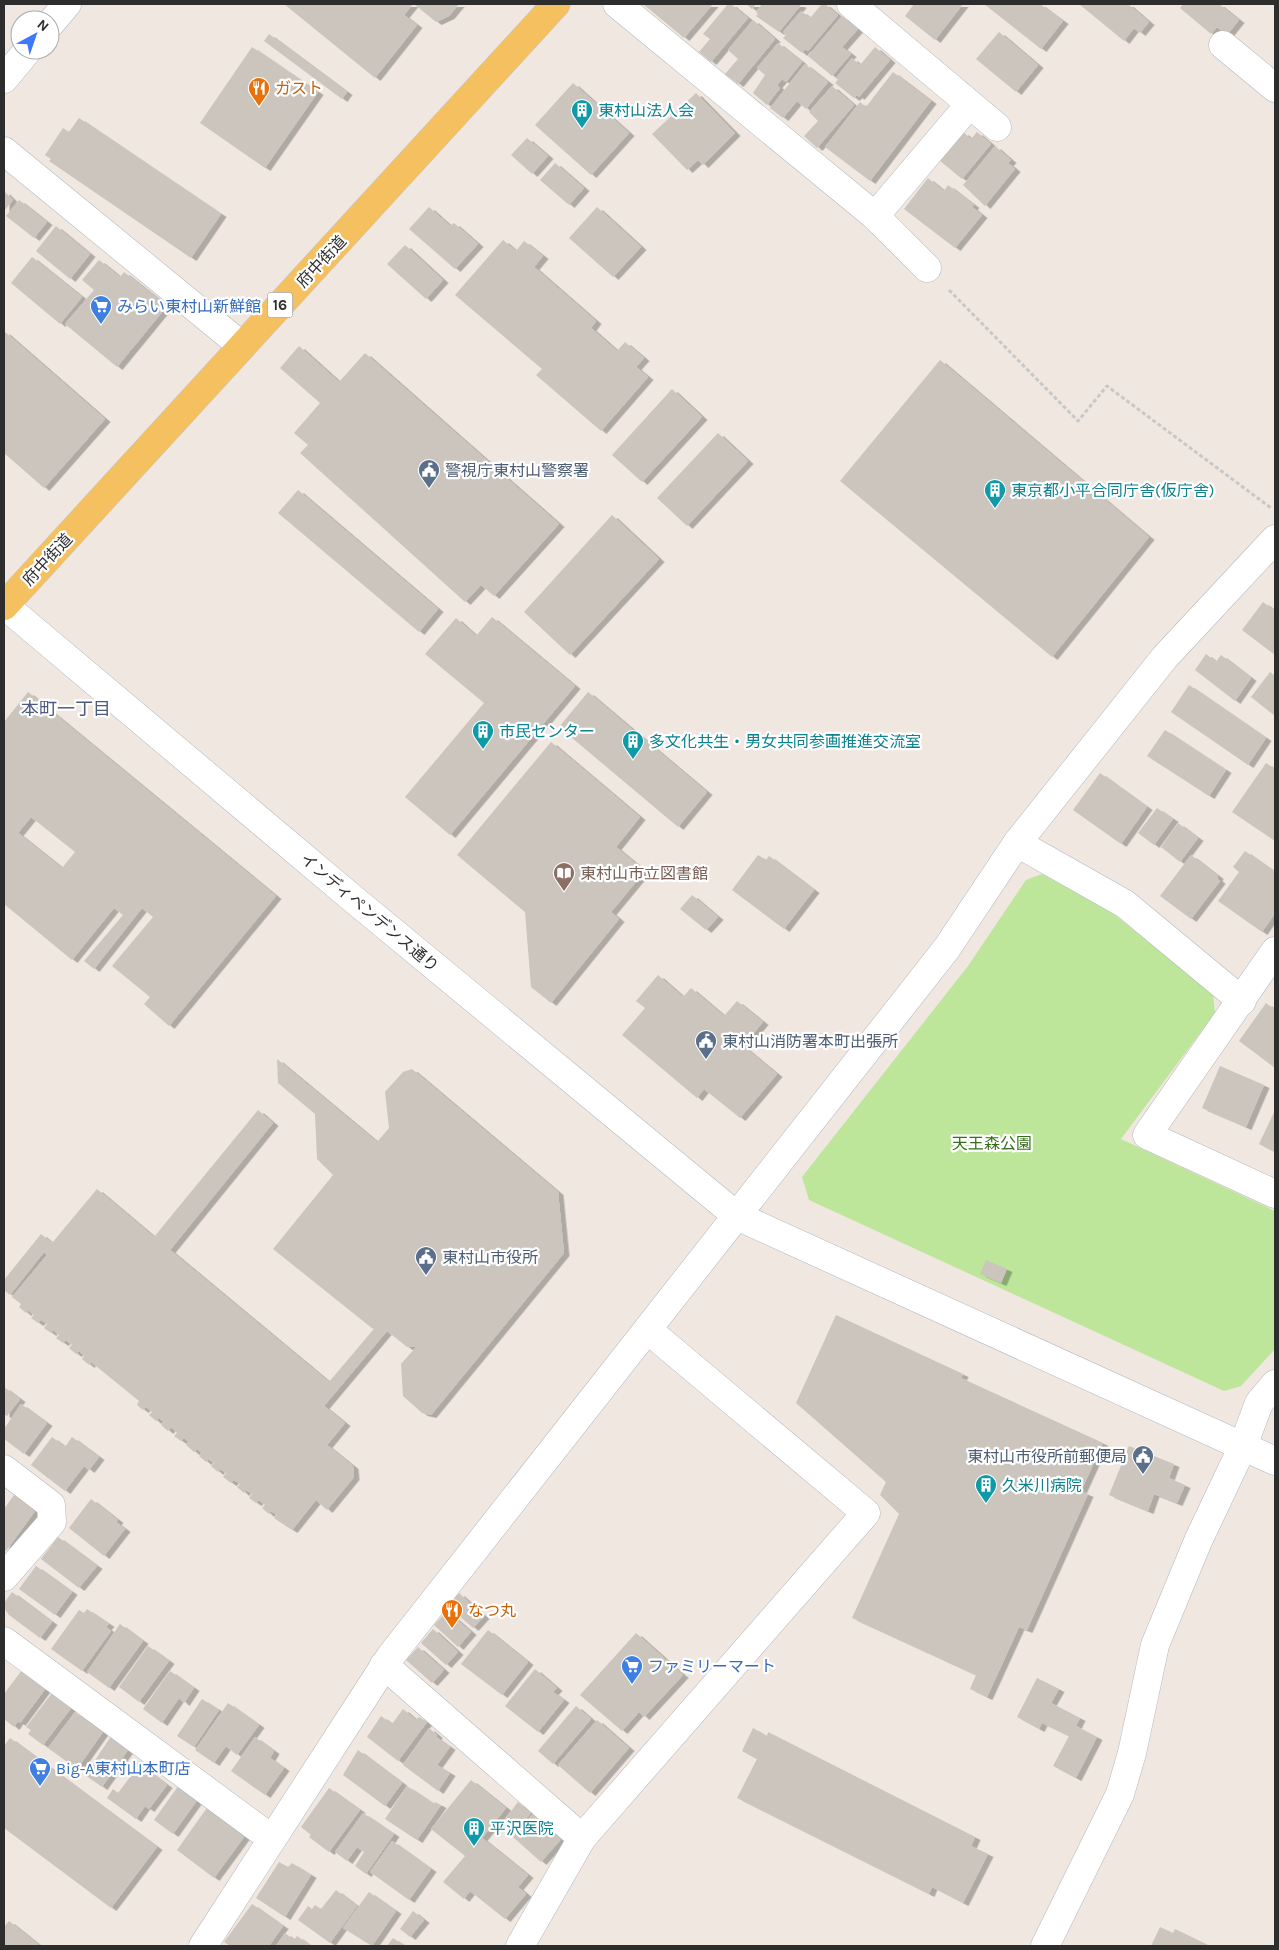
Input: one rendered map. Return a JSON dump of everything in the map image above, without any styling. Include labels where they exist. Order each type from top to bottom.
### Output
[{"type":"main road","name":"府中街道","points":[[4,606],[556,4]]},
{"type":"street","points":[[617,4],[875,216],[927,268]]},
{"type":"street","points":[[851,4],[997,127]]},
{"type":"street","points":[[1222,45],[1275,88]]},
{"type":"street","points":[[4,79],[20,60]]},
{"type":"street","points":[[875,216],[969,105]]},
{"type":"street","points":[[4,151],[242,346]]},
{"type":"street","points":[[203,1946],[384,1665],[947,948],[1017,843],[1164,657],[1275,539]]},
{"type":"street","name":"インディペンデンス通り","points":[[4,606],[359,904],[737,1216],[1275,1461]]},
{"type":"street","points":[[1017,843],[1125,904],[1242,1001]]},
{"type":"street","points":[[1275,951],[1147,1136],[1275,1194]]},
{"type":"street","points":[[520,1946],[582,1838],[866,1513],[648,1330]]},
{"type":"street","points":[[1044,1946],[1120,1794],[1132,1753],[1155,1645],[1198,1541],[1243,1446],[1259,1403],[1275,1384]]},
{"type":"street","points":[[4,1469],[51,1505],[52,1522],[4,1576]]},
{"type":"street","points":[[4,1641],[272,1839]]},
{"type":"street","points":[[384,1665],[582,1838]]},
{"type":"path","points":[[927,268],[1078,422],[1107,386],[1275,511]]},
{"type":"green space","name":"天王森公園","points":[[1042,874],[1101,904],[1213,994],[1215,1013],[1121,1139],[1275,1211],[1275,1349],[1241,1386],[1224,1391],[809,1200],[802,1177],[968,966],[1026,880]]},
{"type":"building","points":[[284,4],[413,4],[404,15],[417,25],[375,78]]},
{"type":"building","points":[[414,4],[459,4],[449,16],[436,22]]},
{"type":"building","points":[[643,4],[713,4],[684,38]]},
{"type":"building","points":[[728,4],[731,4],[748,18],[711,62],[699,52],[710,39],[703,34]]},
{"type":"building","points":[[746,4],[756,4],[752,9]]},
{"type":"building","points":[[762,4],[801,5],[779,32],[756,16],[758,14],[756,12]]},
{"type":"building","points":[[822,4],[825,4],[838,15],[808,51],[805,49],[802,53],[783,38],[786,35],[783,32],[801,11],[810,18]]},
{"type":"building","points":[[914,4],[963,4],[935,40],[905,16]]},
{"type":"building","points":[[984,4],[1040,4],[1063,21],[1041,49]]},
{"type":"building","points":[[1079,4],[1128,4],[1149,22],[1140,33],[1134,28],[1124,41]]},
{"type":"building","points":[[1183,4],[1219,4],[1239,20],[1227,35],[1217,27],[1211,34],[1180,8]]},
{"type":"building","points":[[842,16],[858,29],[842,47],[851,54],[832,76],[808,56]]},
{"type":"building","points":[[753,20],[775,39],[738,84],[725,74],[738,59],[728,50]]},
{"type":"building","points":[[999,32],[1038,65],[1016,92],[976,59]]},
{"type":"building","points":[[269,34],[347,92],[342,99],[264,41]]},
{"type":"building","points":[[778,43],[802,62],[786,82],[782,79],[777,85],[780,88],[767,105],[753,93],[765,75],[757,68]]},
{"type":"building","name":"ガスト","points":[[252,47],[318,92],[265,168],[200,123]]},
{"type":"building","points":[[875,47],[890,60],[859,97],[857,95],[854,98],[835,83],[838,80],[836,78],[852,58],[860,65]]},
{"type":"building","points":[[805,64],[828,82],[806,109],[797,101],[783,118],[770,108]]},
{"type":"building","points":[[893,72],[931,101],[870,181],[825,147],[860,102],[866,107]]},
{"type":"building","name":"東村山法人会","points":[[573,83],[629,133],[591,175],[535,125]]},
{"type":"building","points":[[832,86],[854,105],[817,148],[804,136],[818,121],[809,112]]},
{"type":"building","points":[[696,93],[735,133],[703,165],[698,160],[687,170],[652,134]]},
{"type":"building","points":[[79,118],[221,214],[191,258],[49,161],[51,159],[45,155],[63,128],[69,132]]},
{"type":"building","points":[[963,132],[971,139],[977,132],[991,144],[962,179],[939,160]]},
{"type":"building","points":[[527,138],[548,156],[532,174],[511,155]]},
{"type":"building","points":[[995,146],[1011,160],[1008,163],[1015,169],[985,206],[963,185]]},
{"type":"building","points":[[555,163],[584,188],[569,205],[540,180]]},
{"type":"building","points":[[928,178],[944,191],[948,185],[974,205],[972,207],[982,215],[955,248],[904,209]]},
{"type":"building","points":[[4,191],[13,200],[4,211]]},
{"type":"building","points":[[19,200],[47,222],[34,238],[6,216]]},
{"type":"building","points":[[429,207],[450,226],[454,223],[478,244],[455,269],[409,229]]},
{"type":"building","points":[[597,207],[641,247],[613,277],[569,238]]},
{"type":"building","points":[[56,226],[90,254],[70,279],[36,251]]},
{"type":"building","points":[[503,240],[516,251],[524,241],[543,256],[534,267],[596,321],[591,328],[617,351],[625,342],[644,358],[636,367],[648,377],[601,431],[536,375],[542,369],[455,295]]},
{"type":"building","points":[[405,245],[443,280],[426,299],[387,264]]},
{"type":"building","points":[[32,257],[82,297],[60,324],[11,283]]},
{"type":"building","points":[[99,260],[120,277],[124,272],[167,306],[117,367],[65,324],[94,290],[82,280]]},
{"type":"building","points":[[4,331],[105,419],[44,488],[4,453]]},
{"type":"building","name":"警視庁東村山警察署","points":[[299,346],[339,382],[365,353],[559,524],[494,596],[481,585],[465,602],[300,453],[308,445],[294,433],[320,403],[280,368]]},
{"type":"building","name":"東京都小平合同庁舎(仮庁舎)","points":[[940,360],[1149,537],[1052,657],[840,481]]},
{"type":"building","points":[[672,389],[702,417],[642,482],[612,455]]},
{"type":"building","points":[[718,433],[748,461],[687,526],[657,498]]},
{"type":"building","points":[[298,490],[438,609],[419,632],[278,513]]},
{"type":"building","points":[[612,515],[659,559],[570,655],[524,612]]},
{"type":"building","points":[[1263,602],[1275,611],[1275,655],[1242,630]]},
{"type":"building","name":"市民センター","points":[[492,617],[575,686],[450,835],[405,797],[484,703],[425,654],[456,618],[476,636]]},
{"type":"building","points":[[1206,654],[1216,662],[1221,655],[1251,678],[1235,701],[1195,670]]},
{"type":"building","points":[[1270,672],[1275,676],[1275,716],[1251,697]]},
{"type":"building","points":[[1189,685],[1266,738],[1248,765],[1171,712]]},
{"type":"building","points":[[28,692],[276,896],[169,1026],[144,1004],[150,997],[112,966],[153,917],[142,908],[94,969],[84,961],[123,915],[114,908],[72,960],[4,904],[4,722]],"holes":[[[31,817],[75,852],[62,868],[18,833]]]},
{"type":"building","name":"多文化共生・男女共同参画推進交流室","points":[[588,692],[707,792],[678,827],[559,727]]},
{"type":"building","points":[[1165,730],[1226,770],[1209,796],[1147,756]]},
{"type":"building","name":"東村山市立図書館","points":[[551,742],[640,817],[616,847],[645,871],[611,912],[619,919],[551,1003],[531,987],[525,912],[457,855]]},
{"type":"building","points":[[1266,763],[1275,769],[1275,841],[1232,812]]},
{"type":"building","points":[[1100,773],[1147,807],[1121,844],[1073,810]]},
{"type":"building","points":[[1157,808],[1173,819],[1154,845],[1138,833]]},
{"type":"building","points":[[1178,823],[1198,838],[1180,862],[1161,847]]},
{"type":"building","points":[[1245,851],[1275,872],[1275,913],[1262,932],[1218,901],[1239,872],[1233,867]]},
{"type":"building","points":[[758,855],[766,860],[769,856],[814,890],[784,929],[732,890]]},
{"type":"building","points":[[1191,855],[1218,876],[1217,878],[1220,881],[1191,919],[1160,896]]},
{"type":"building","points":[[692,895],[718,917],[706,930],[680,909]]},
{"type":"building","name":"東村山消防署本町出張所","points":[[658,975],[683,997],[691,988],[724,1016],[737,1001],[763,1022],[743,1046],[777,1074],[740,1118],[704,1089],[697,1098],[622,1035],[645,1008],[636,1001]]},
{"type":"building","points":[[1266,1003],[1275,1010],[1275,1068],[1239,1041]]},
{"type":"building","name":"東村山市役所","points":[[277,1059],[377,1142],[389,1128],[385,1092],[403,1072],[412,1069],[558,1192],[564,1253],[431,1415],[422,1413],[403,1396],[401,1364],[416,1347],[407,1347],[387,1331],[324,1406],[345,1423],[327,1445],[353,1466],[354,1477],[327,1510],[316,1500],[292,1530],[274,1518],[277,1515],[271,1511],[269,1514],[262,1508],[265,1505],[259,1500],[256,1503],[249,1498],[252,1494],[246,1490],[244,1493],[237,1487],[240,1484],[234,1480],[231,1483],[223,1477],[226,1473],[220,1469],[218,1472],[211,1466],[214,1463],[208,1459],[206,1462],[199,1456],[202,1453],[197,1449],[194,1452],[186,1445],[189,1442],[184,1438],[181,1441],[174,1436],[177,1433],[171,1427],[168,1431],[161,1425],[164,1422],[159,1418],[156,1421],[149,1415],[152,1412],[146,1407],[143,1410],[137,1405],[139,1401],[91,1362],[89,1365],[82,1359],[84,1356],[79,1351],[76,1354],[69,1348],[72,1345],[66,1340],[63,1343],[56,1338],[59,1335],[53,1330],[51,1333],[44,1328],[47,1324],[41,1320],[38,1323],[31,1318],[34,1315],[28,1310],[26,1313],[19,1307],[21,1304],[12,1297],[47,1255],[44,1252],[10,1295],[4,1290],[4,1280],[41,1234],[52,1243],[97,1189],[154,1237],[258,1110],[273,1123],[170,1250],[329,1382],[378,1324],[373,1329],[273,1249],[333,1175],[317,1159],[315,1114],[278,1083]]},
{"type":"building","points":[[1220,1066],[1264,1085],[1246,1127],[1202,1108]]},
{"type":"building","points":[[1275,1110],[1275,1152],[1259,1144]]},
{"type":"building","points":[[986,1260],[1007,1269],[1001,1283],[980,1274]]},
{"type":"building","name":"久米川病院","points":[[836,1315],[963,1374],[961,1378],[1103,1443],[1081,1491],[1088,1494],[1027,1630],[1019,1627],[987,1697],[970,1689],[976,1675],[852,1618],[899,1514],[880,1495],[886,1482],[796,1403]]},
{"type":"building","points":[[4,1387],[20,1399],[7,1416],[4,1414]]},
{"type":"building","points":[[21,1404],[47,1423],[24,1454],[4,1439],[4,1429]]},
{"type":"building","points":[[52,1437],[65,1447],[72,1437],[99,1457],[89,1470],[84,1466],[65,1491],[31,1465]]},
{"type":"building","points":[[1129,1446],[1174,1464],[1169,1478],[1185,1485],[1177,1503],[1154,1494],[1148,1511],[1109,1495]]},
{"type":"building","points":[[14,1495],[35,1511],[6,1551],[4,1550],[4,1509]]},
{"type":"building","points":[[91,1499],[118,1520],[116,1522],[125,1529],[104,1556],[69,1528]]},
{"type":"building","points":[[58,1537],[97,1566],[79,1588],[41,1559]]},
{"type":"building","points":[[36,1566],[72,1592],[55,1615],[19,1589]]},
{"type":"building","points":[[12,1592],[52,1622],[40,1638],[9,1615],[4,1608],[4,1603]]},
{"type":"building","points":[[459,1593],[484,1616],[473,1628],[448,1606]]},
{"type":"building","points":[[87,1609],[109,1624],[106,1627],[111,1631],[82,1671],[51,1649],[79,1610],[84,1613]]},
{"type":"building","name":"なつ丸","points":[[447,1611],[471,1632],[458,1647],[434,1625]]},
{"type":"building","points":[[120,1624],[143,1641],[109,1688],[87,1672]]},
{"type":"building","points":[[433,1629],[458,1652],[446,1665],[421,1643]]},
{"type":"building","points":[[488,1630],[528,1662],[502,1695],[461,1664]]},
{"type":"building","name":"ファミリーマート","points":[[636,1633],[683,1675],[644,1717],[639,1712],[622,1731],[580,1695]]},
{"type":"building","points":[[148,1646],[169,1661],[139,1702],[119,1687]]},
{"type":"building","points":[[418,1647],[444,1670],[432,1683],[406,1660]]},
{"type":"building","points":[[535,1669],[557,1688],[553,1692],[564,1700],[538,1732],[505,1706]]},
{"type":"building","points":[[22,1670],[46,1688],[20,1723],[18,1721],[14,1727],[4,1719],[4,1694]]},
{"type":"building","points":[[170,1671],[194,1688],[184,1703],[179,1698],[162,1723],[143,1709]]},
{"type":"building","points":[[1037,1678],[1059,1689],[1051,1703],[1080,1718],[1076,1726],[1097,1737],[1076,1778],[1053,1766],[1069,1736],[1042,1723],[1039,1729],[1017,1717]]},
{"type":"building","points":[[52,1693],[72,1707],[43,1745],[28,1734],[31,1730],[26,1727]]},
{"type":"building","points":[[202,1699],[219,1710],[194,1747],[177,1736]]},
{"type":"building","points":[[228,1703],[259,1725],[237,1755],[226,1746],[214,1763],[195,1750]]},
{"type":"building","points":[[576,1706],[591,1719],[553,1764],[538,1751]]},
{"type":"building","points":[[403,1709],[416,1720],[419,1717],[427,1722],[398,1761],[367,1737],[381,1716],[392,1724]]},
{"type":"building","points":[[75,1712],[103,1732],[77,1769],[48,1748]]},
{"type":"building","points":[[597,1720],[629,1748],[590,1793],[558,1765]]},
{"type":"building","points":[[429,1728],[437,1735],[436,1737],[450,1747],[437,1765],[450,1773],[438,1791],[403,1765]]},
{"type":"building","points":[[753,1728],[767,1736],[768,1732],[975,1837],[971,1846],[988,1854],[963,1903],[932,1887],[929,1894],[737,1798],[757,1759],[742,1751]]},
{"type":"building","points":[[112,1735],[130,1747],[102,1787],[85,1775]]},
{"type":"building","points":[[255,1737],[274,1751],[270,1758],[284,1768],[265,1795],[231,1771]]},
{"type":"building","name":"Big-A東村山本町店","points":[[10,1738],[157,1847],[111,1908],[4,1828],[4,1746]]},
{"type":"building","points":[[358,1750],[402,1783],[385,1806],[343,1775]]},
{"type":"building","points":[[135,1761],[167,1785],[149,1809],[145,1806],[136,1819],[107,1798],[113,1789],[118,1793],[133,1773],[129,1769]]},
{"type":"building","name":"平沢医院","points":[[471,1780],[506,1808],[482,1838],[528,1875],[518,1887],[526,1894],[505,1919],[470,1891],[464,1899],[443,1882],[465,1856],[431,1829]]},
{"type":"building","points":[[179,1785],[198,1799],[173,1834],[154,1820]]},
{"type":"building","points":[[407,1786],[434,1804],[435,1802],[441,1805],[417,1840],[385,1819]]},
{"type":"building","points":[[329,1788],[360,1810],[329,1852],[309,1837],[311,1835],[301,1827]]},
{"type":"building","points":[[518,1802],[531,1813],[514,1833],[502,1823]]},
{"type":"building","points":[[209,1805],[247,1833],[214,1878],[177,1850]]},
{"type":"building","points":[[363,1813],[394,1834],[366,1874],[355,1866],[364,1852],[357,1847],[347,1861],[335,1852]]},
{"type":"building","points":[[533,1814],[562,1838],[541,1862],[513,1837]]},
{"type":"building","points":[[392,1841],[431,1869],[409,1900],[370,1872]]},
{"type":"building","points":[[279,1862],[288,1867],[292,1863],[311,1875],[285,1917],[256,1898]]},
{"type":"building","points":[[336,1890],[357,1906],[330,1943],[298,1920],[308,1906],[312,1909],[315,1905],[321,1909]]},
{"type":"building","points":[[369,1892],[396,1911],[372,1946],[343,1928]]},
{"type":"building","points":[[252,1904],[283,1926],[269,1946],[230,1946],[224,1942]]},
{"type":"building","points":[[413,1911],[424,1920],[410,1937],[400,1929]]},
{"type":"building","points":[[9,1921],[39,1945],[4,1946],[4,1927]]},
{"type":"building","points":[[1160,1927],[1173,1933],[1175,1929],[1210,1946],[1151,1946]]},
{"type":"building","points":[[285,1933],[294,1940],[297,1936],[311,1946],[276,1946]]},
{"type":"building","points":[[393,1938],[405,1946],[387,1946]]},
{"type":"place","name":"ガスト","points":[[259,107]]},
{"type":"place","name":"東村山法人会","points":[[582,129]]},
{"type":"place","name":"みらい東村山新鮮館","points":[[101,325]]},
{"type":"place","name":"警視庁東村山警察署","points":[[429,489]]},
{"type":"place","name":"東京都小平合同庁舎(仮庁舎)","points":[[995,509]]},
{"type":"place","name":"市民センター","points":[[483,750]]},
{"type":"place","name":"多文化共生・男女共同参画推進交流室","points":[[633,760]]},
{"type":"place","name":"東村山市立図書館","points":[[564,892]]},
{"type":"place","name":"東村山消防署本町出張所","points":[[706,1060]]},
{"type":"place","name":"東村山市役所","points":[[426,1276]]},
{"type":"place","name":"東村山市役所前郵便局","points":[[1143,1475]]},
{"type":"place","name":"久米川病院","points":[[986,1504]]},
{"type":"place","name":"なつ丸","points":[[452,1629]]},
{"type":"place","name":"ファミリーマート","points":[[632,1685]]},
{"type":"place","name":"Big-A東村山本町店","points":[[40,1787]]},
{"type":"place","name":"平沢医院","points":[[474,1847]]},
{"type":"district","name":"本町一丁目","points":[[66,709]]}]
